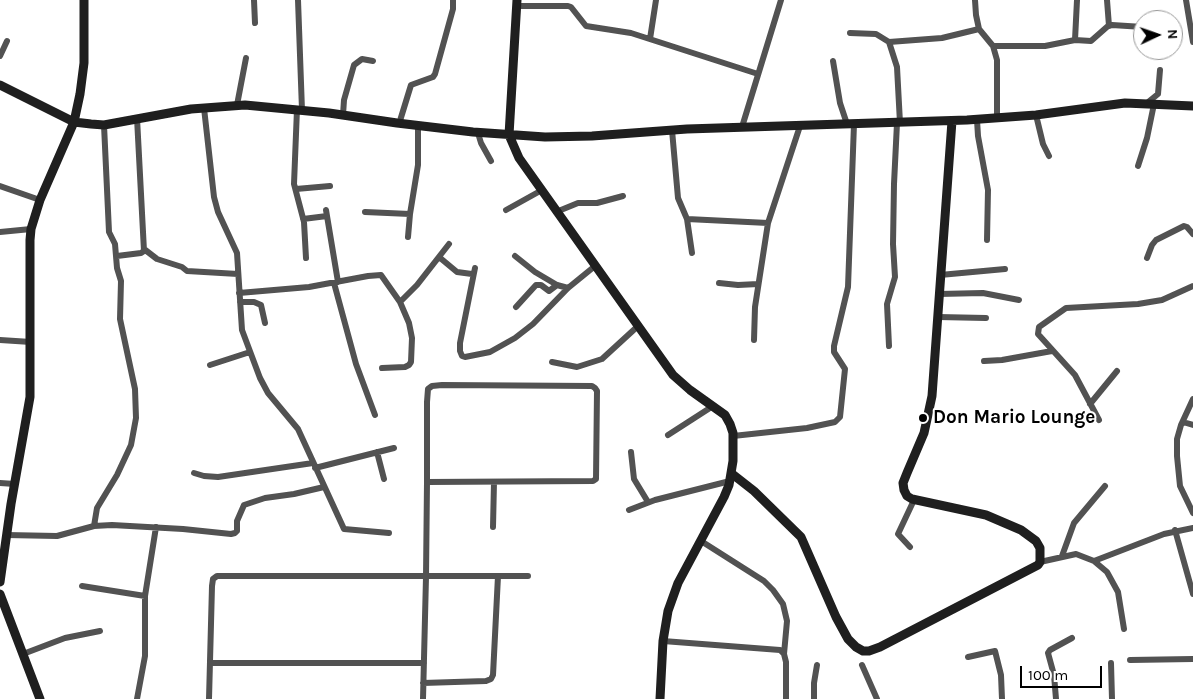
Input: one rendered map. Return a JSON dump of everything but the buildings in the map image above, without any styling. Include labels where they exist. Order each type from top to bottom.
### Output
[{"type":"street","points":[[0,582],[6,535],[30,396],[31,229],[40,200],[74,122],[84,63],[84,0]]},
{"type":"street","points":[[254,0],[255,23]]},
{"type":"street","points":[[298,0],[300,109],[296,189],[303,219],[306,258]]},
{"type":"street","points":[[400,124],[411,85],[433,77],[435,74],[453,9],[453,0]]},
{"type":"street","points":[[650,39],[656,0]]},
{"type":"street","points":[[742,127],[781,0]]},
{"type":"street","points":[[975,0],[979,29],[993,46],[997,60],[997,118]]},
{"type":"street","points":[[1075,40],[1077,0]]},
{"type":"street","points":[[1107,0],[1109,26]]},
{"type":"street","points":[[1186,0],[1193,42]]},
{"type":"street","points":[[660,699],[663,641],[668,611],[674,591],[724,497],[731,477],[733,436],[728,418],[673,375],[519,158],[509,135],[517,3],[568,6],[586,26],[650,39],[758,74]]},
{"type":"street","points":[[993,46],[1045,46],[1075,40],[1090,40],[1109,26],[1133,27]]},
{"type":"street","points":[[850,33],[876,34],[889,42],[942,38],[979,29]]},
{"type":"street","points":[[0,56],[6,41]]},
{"type":"street","points":[[889,42],[896,67],[899,123],[894,184],[893,244],[895,277],[887,304],[889,346]]},
{"type":"street","points":[[237,105],[246,58]]},
{"type":"street","points":[[343,115],[344,100],[354,65],[362,59],[373,60]]},
{"type":"street","points":[[733,436],[807,428],[834,422],[840,417],[844,369],[834,352],[834,346],[848,287],[851,124],[840,102],[833,61]]},
{"type":"street","points":[[1138,166],[1147,138],[1150,103],[1158,94],[1160,70]]},
{"type":"street","points":[[0,85],[74,122],[104,125],[204,108],[258,105],[478,133],[546,137],[742,127],[977,120],[1125,103],[1193,106]]},
{"type":"street","points":[[204,108],[214,197],[218,212],[237,253],[242,330],[250,352],[268,393],[294,423],[344,529],[389,533]]},
{"type":"street","points":[[1036,114],[1043,144],[1049,156]]},
{"type":"street","points":[[117,256],[141,253],[144,249],[138,118]]},
{"type":"street","points":[[977,120],[979,143],[988,190],[987,240]]},
{"type":"street","points":[[952,121],[932,396],[924,433],[904,483],[907,496],[914,500],[986,515],[1021,530],[1036,541],[1040,548],[1040,562]]},
{"type":"street","points":[[94,526],[97,508],[117,475],[131,445],[136,418],[135,389],[120,319],[121,281],[115,244],[109,232],[104,125]]},
{"type":"street","points":[[408,237],[418,165],[418,126]]},
{"type":"street","points":[[754,340],[754,307],[768,223],[800,126]]},
{"type":"street","points":[[672,130],[678,198],[687,219],[692,253]]},
{"type":"street","points":[[478,133],[480,143],[491,161]]},
{"type":"street","points":[[0,186],[40,200]]},
{"type":"street","points":[[296,189],[330,186]]},
{"type":"street","points":[[506,210],[542,190]]},
{"type":"street","points":[[556,212],[578,203],[596,203],[623,196]]},
{"type":"street","points":[[365,212],[410,214]]},
{"type":"street","points":[[303,219],[327,213],[336,282],[356,364],[375,415]]},
{"type":"street","points":[[687,219],[768,223]]},
{"type":"street","points":[[1147,258],[1156,240],[1184,226],[1193,234]]},
{"type":"street","points":[[0,232],[31,229]]},
{"type":"street","points":[[400,302],[417,285],[450,244]]},
{"type":"street","points":[[144,249],[157,259],[182,267],[187,271],[238,274]]},
{"type":"street","points":[[515,256],[535,272],[557,285],[568,288]]},
{"type":"street","points":[[439,257],[457,272],[474,271],[460,343],[460,351],[462,356],[465,357],[490,352],[515,338],[533,324],[568,288],[595,266]]},
{"type":"street","points":[[940,274],[1005,270]]},
{"type":"street","points":[[239,293],[309,287],[381,275],[400,302],[409,323],[412,338],[411,362],[409,365],[405,367],[382,368]]},
{"type":"street","points":[[719,283],[738,285],[758,284]]},
{"type":"street","points":[[516,307],[536,285],[541,285],[549,291],[557,285]]},
{"type":"street","points":[[1099,420],[1075,375],[1038,334],[1039,327],[1066,308],[1138,304],[1162,300],[1193,286]]},
{"type":"street","points":[[939,294],[983,293],[1019,300]]},
{"type":"street","points":[[240,302],[254,302],[261,305],[265,323]]},
{"type":"street","points":[[938,317],[986,318]]},
{"type":"street","points":[[552,362],[577,367],[602,358],[638,326]]},
{"type":"street","points":[[0,340],[31,342]]},
{"type":"street","points":[[984,361],[1002,360],[1052,351]]},
{"type":"street","points":[[210,364],[250,352]]},
{"type":"street","points":[[1090,404],[1117,371]]},
{"type":"street","points":[[423,699],[428,389],[442,384],[586,385],[592,386],[597,391],[596,479],[594,482],[427,482]]},
{"type":"street","points":[[1193,400],[1182,422],[1177,439],[1177,468],[1180,486],[1193,513]]},
{"type":"street","points":[[668,435],[714,406]]},
{"type":"street","points":[[1182,422],[1193,425]]},
{"type":"street","points":[[194,473],[218,477],[314,465],[394,448]]},
{"type":"street","points":[[377,452],[384,479]]},
{"type":"street","points":[[631,452],[634,479],[648,502]]},
{"type":"street","points":[[629,510],[648,502],[731,477],[754,491],[801,537],[836,617],[848,638],[856,647],[863,651],[880,647],[1038,565],[1040,562],[1076,554],[1094,560],[1107,572],[1118,592],[1124,629]]},
{"type":"street","points":[[494,482],[494,527]]},
{"type":"street","points":[[0,483],[15,484]]},
{"type":"street","points":[[1062,556],[1074,523],[1105,486]]},
{"type":"street","points":[[6,535],[58,536],[94,526],[156,527],[232,534],[237,530],[240,510],[244,505],[265,498],[324,487]]},
{"type":"street","points":[[910,547],[898,534],[914,500]]},
{"type":"street","points":[[137,699],[145,656],[145,596],[156,527]]},
{"type":"street","points":[[1094,560],[1175,530],[1193,528]]},
{"type":"street","points":[[1175,530],[1193,594]]},
{"type":"street","points":[[701,540],[764,580],[783,604],[787,621],[784,654],[786,699]]},
{"type":"street","points":[[209,699],[212,586],[213,579],[217,576],[528,576]]},
{"type":"street","points":[[423,683],[486,681],[491,679],[493,675],[498,576]]},
{"type":"street","points":[[82,586],[145,596]]},
{"type":"street","points":[[0,594],[40,699]]},
{"type":"street","points":[[23,654],[65,638],[100,631]]},
{"type":"street","points":[[1056,699],[1054,676],[1048,653],[1072,638]]},
{"type":"street","points":[[663,641],[775,648],[784,654]]},
{"type":"street","points":[[968,657],[995,651],[1001,675],[1002,699]]},
{"type":"street","points":[[1130,660],[1193,659]]},
{"type":"street","points":[[210,664],[424,663]]},
{"type":"street","points":[[1111,664],[1112,699]]},
{"type":"street","points":[[814,699],[817,665]]},
{"type":"street","points":[[862,665],[877,699]]},
{"type":"place","name":"Don Mario Lounge","points":[[923,418]]}]
